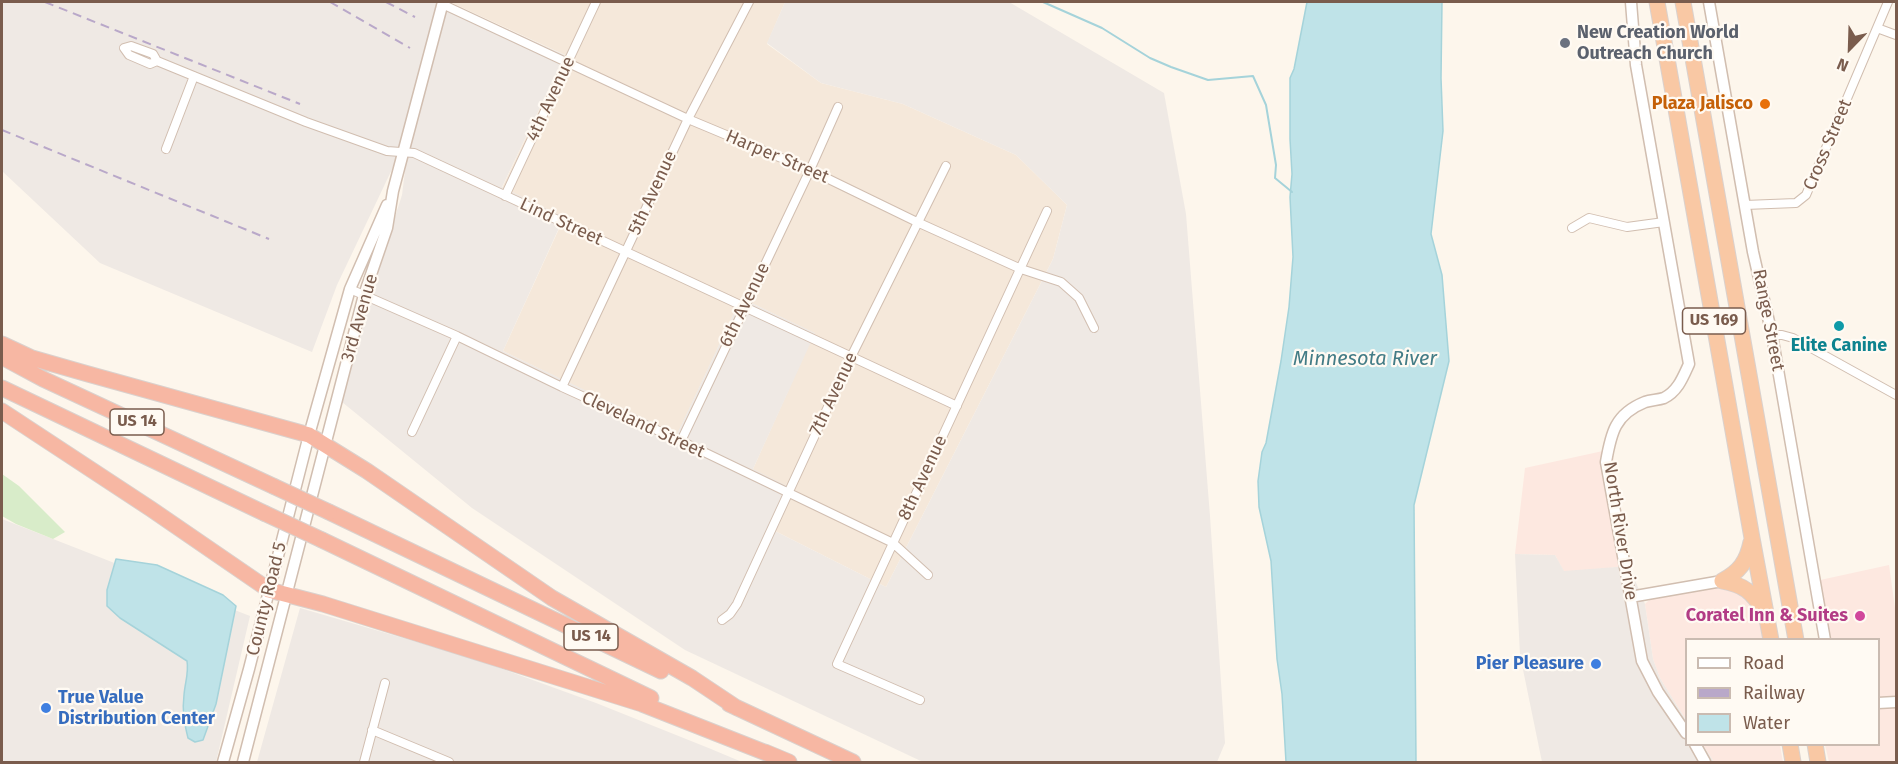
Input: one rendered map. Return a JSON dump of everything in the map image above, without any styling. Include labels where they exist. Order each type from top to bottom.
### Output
[{"type":"highway","name":"US 169","points":[[1657,2],[1771,638]]},
{"type":"highway","name":"US 169","points":[[1683,2],[1796,638]]},
{"type":"highway","points":[[2,344],[32,357],[77,371],[309,435],[367,471],[552,598],[692,678],[737,708]]},
{"type":"highway","name":"US 14","points":[[2,357],[43,379],[329,512],[854,762]]},
{"type":"highway","name":"US 14","points":[[2,388],[789,762]]},
{"type":"highway","points":[[2,411],[269,590],[632,700],[774,756]]},
{"type":"highway","points":[[1722,581],[1735,574],[1743,565],[1752,538]]},
{"type":"highway","points":[[1722,581],[1734,583],[1750,592],[1767,616]]},
{"type":"highway","points":[[1790,746],[1793,762]]},
{"type":"highway","points":[[1815,746],[1818,762]]},
{"type":"street","name":"4th Avenue","points":[[505,196],[596,2]]},
{"type":"street","name":"5th Avenue","points":[[562,387],[688,119],[749,2]]},
{"type":"street","name":"North River Drive","points":[[1631,2],[1636,66],[1689,364],[1681,383],[1664,398],[1646,401],[1628,411],[1619,420],[1610,438],[1606,462],[1642,661],[1658,692],[1685,732]]},
{"type":"street","name":"Range Street","points":[[1709,2],[1744,204],[1772,335],[1825,638]]},
{"type":"street","name":"Cross Street","points":[[1744,204],[1796,203],[1806,195],[1888,2]]},
{"type":"street","name":"Harper Street","points":[[443,3],[688,119],[810,170],[1021,269],[1061,282],[1079,298],[1094,328]]},
{"type":"street","name":"3rd Avenue","points":[[326,445],[364,295],[387,228],[393,191],[443,3]]},
{"type":"street","points":[[1877,28],[1896,35]]},
{"type":"street","name":"Lind Street","points":[[157,61],[306,122],[387,151],[414,153],[957,406]]},
{"type":"street","points":[[166,149],[194,76]]},
{"type":"street","name":"6th Avenue","points":[[681,441],[838,107]]},
{"type":"street","name":"7th Avenue","points":[[722,620],[737,604],[850,357],[946,166]]},
{"type":"street","name":"3rd Avenue","points":[[309,435],[350,289],[393,191]]},
{"type":"street","name":"8th Avenue","points":[[920,700],[837,664],[1047,210]]},
{"type":"street","points":[[1572,228],[1589,218],[1627,227],[1664,222]]},
{"type":"street","name":"Cleveland Street","points":[[350,289],[457,336],[893,543],[928,575]]},
{"type":"street","points":[[1772,335],[1793,338],[1896,395]]},
{"type":"street","points":[[412,432],[457,336]]},
{"type":"street","name":"County Road 5","points":[[223,762],[309,435]]},
{"type":"street","name":"County Road 5","points":[[243,762],[326,445]]},
{"type":"street","points":[[1630,597],[1722,581]]},
{"type":"street","points":[[364,762],[385,683]]},
{"type":"street","points":[[1880,703],[1896,702]]},
{"type":"street","points":[[372,730],[449,762]]},
{"type":"street","points":[[1696,746],[1705,762]]},
{"type":"shaded area","points":[[2,2],[437,2],[394,165],[337,285],[312,352],[100,263],[2,171]]},
{"type":"shaded area","points":[[447,2],[565,55],[502,187],[564,217],[503,351],[677,434],[741,298],[815,333],[753,469],[795,490],[775,531],[886,587],[1053,259],[1067,205],[1016,155],[903,104],[821,83],[767,43],[785,2],[1009,2],[1164,93],[1186,214],[1210,516],[1225,743],[1217,762],[923,762],[685,650],[472,508],[342,402],[367,304],[402,195],[406,163]]},
{"type":"shaded area","points":[[450,2],[785,2],[767,44],[821,83],[903,104],[1016,155],[1067,205],[1053,259],[886,587],[775,531],[753,469],[814,333],[741,298],[677,435],[503,351],[564,218],[502,188],[565,55]]},
{"type":"shaded area","points":[[1612,449],[1629,566],[1564,572],[1555,555],[1515,554],[1525,468]]},
{"type":"shaded area","points":[[2,519],[250,616],[216,762],[2,762]]},
{"type":"shaded area","points":[[1515,554],[1555,555],[1564,571],[1629,566],[1645,604],[1653,659],[1660,678],[1685,718],[1685,746],[1704,746],[1714,762],[1542,762],[1520,655]]},
{"type":"shaded area","points":[[1889,565],[1896,615],[1896,762],[1829,762],[1825,746],[1880,746],[1880,638],[1821,638],[1811,582]]},
{"type":"shaded area","points":[[1716,588],[1734,589],[1754,605],[1759,617],[1763,638],[1685,638],[1685,718],[1660,678],[1653,659],[1645,604],[1650,599]]},
{"type":"shaded area","points":[[300,608],[475,659],[596,703],[742,762],[257,762]]},
{"type":"shaded area","points":[[1704,746],[1780,746],[1783,762],[1714,762]]},
{"type":"green space","points":[[2,474],[19,486],[65,532],[53,539],[2,516]]},
{"type":"water","name":"Minnesota River","points":[[1307,2],[1442,2],[1443,131],[1431,234],[1442,275],[1449,361],[1414,505],[1416,762],[1286,762],[1271,561],[1259,507],[1258,481],[1289,307],[1293,257],[1290,197],[1292,174],[1290,78],[1294,69]]},
{"type":"water","points":[[116,559],[157,565],[223,595],[236,606],[216,704],[203,740],[195,742],[188,738],[185,727],[183,706],[187,661],[120,618],[107,606],[107,590]]},
{"type":"waterway","points":[[1043,2],[1102,28],[1150,58],[1171,67],[1208,80],[1253,76],[1266,105],[1276,165],[1275,178],[1292,192]]},
{"type":"railway","points":[[45,2],[300,104]]},
{"type":"railway","points":[[330,2],[410,48]]},
{"type":"railway","points":[[386,2],[415,17]]},
{"type":"railway","points":[[2,130],[269,239]]},
{"type":"place","name":"New Creation World Outreach Church","points":[[1565,43]]},
{"type":"place","name":"Plaza Jalisco","points":[[1765,104]]},
{"type":"place","name":"Elite Canine","points":[[1839,326]]},
{"type":"place","name":"Coratel Inn & Suites","points":[[1860,616]]},
{"type":"place","name":"Pier Pleasure","points":[[1596,664]]},
{"type":"place","name":"True Value Distribution Center","points":[[46,708]]}]
